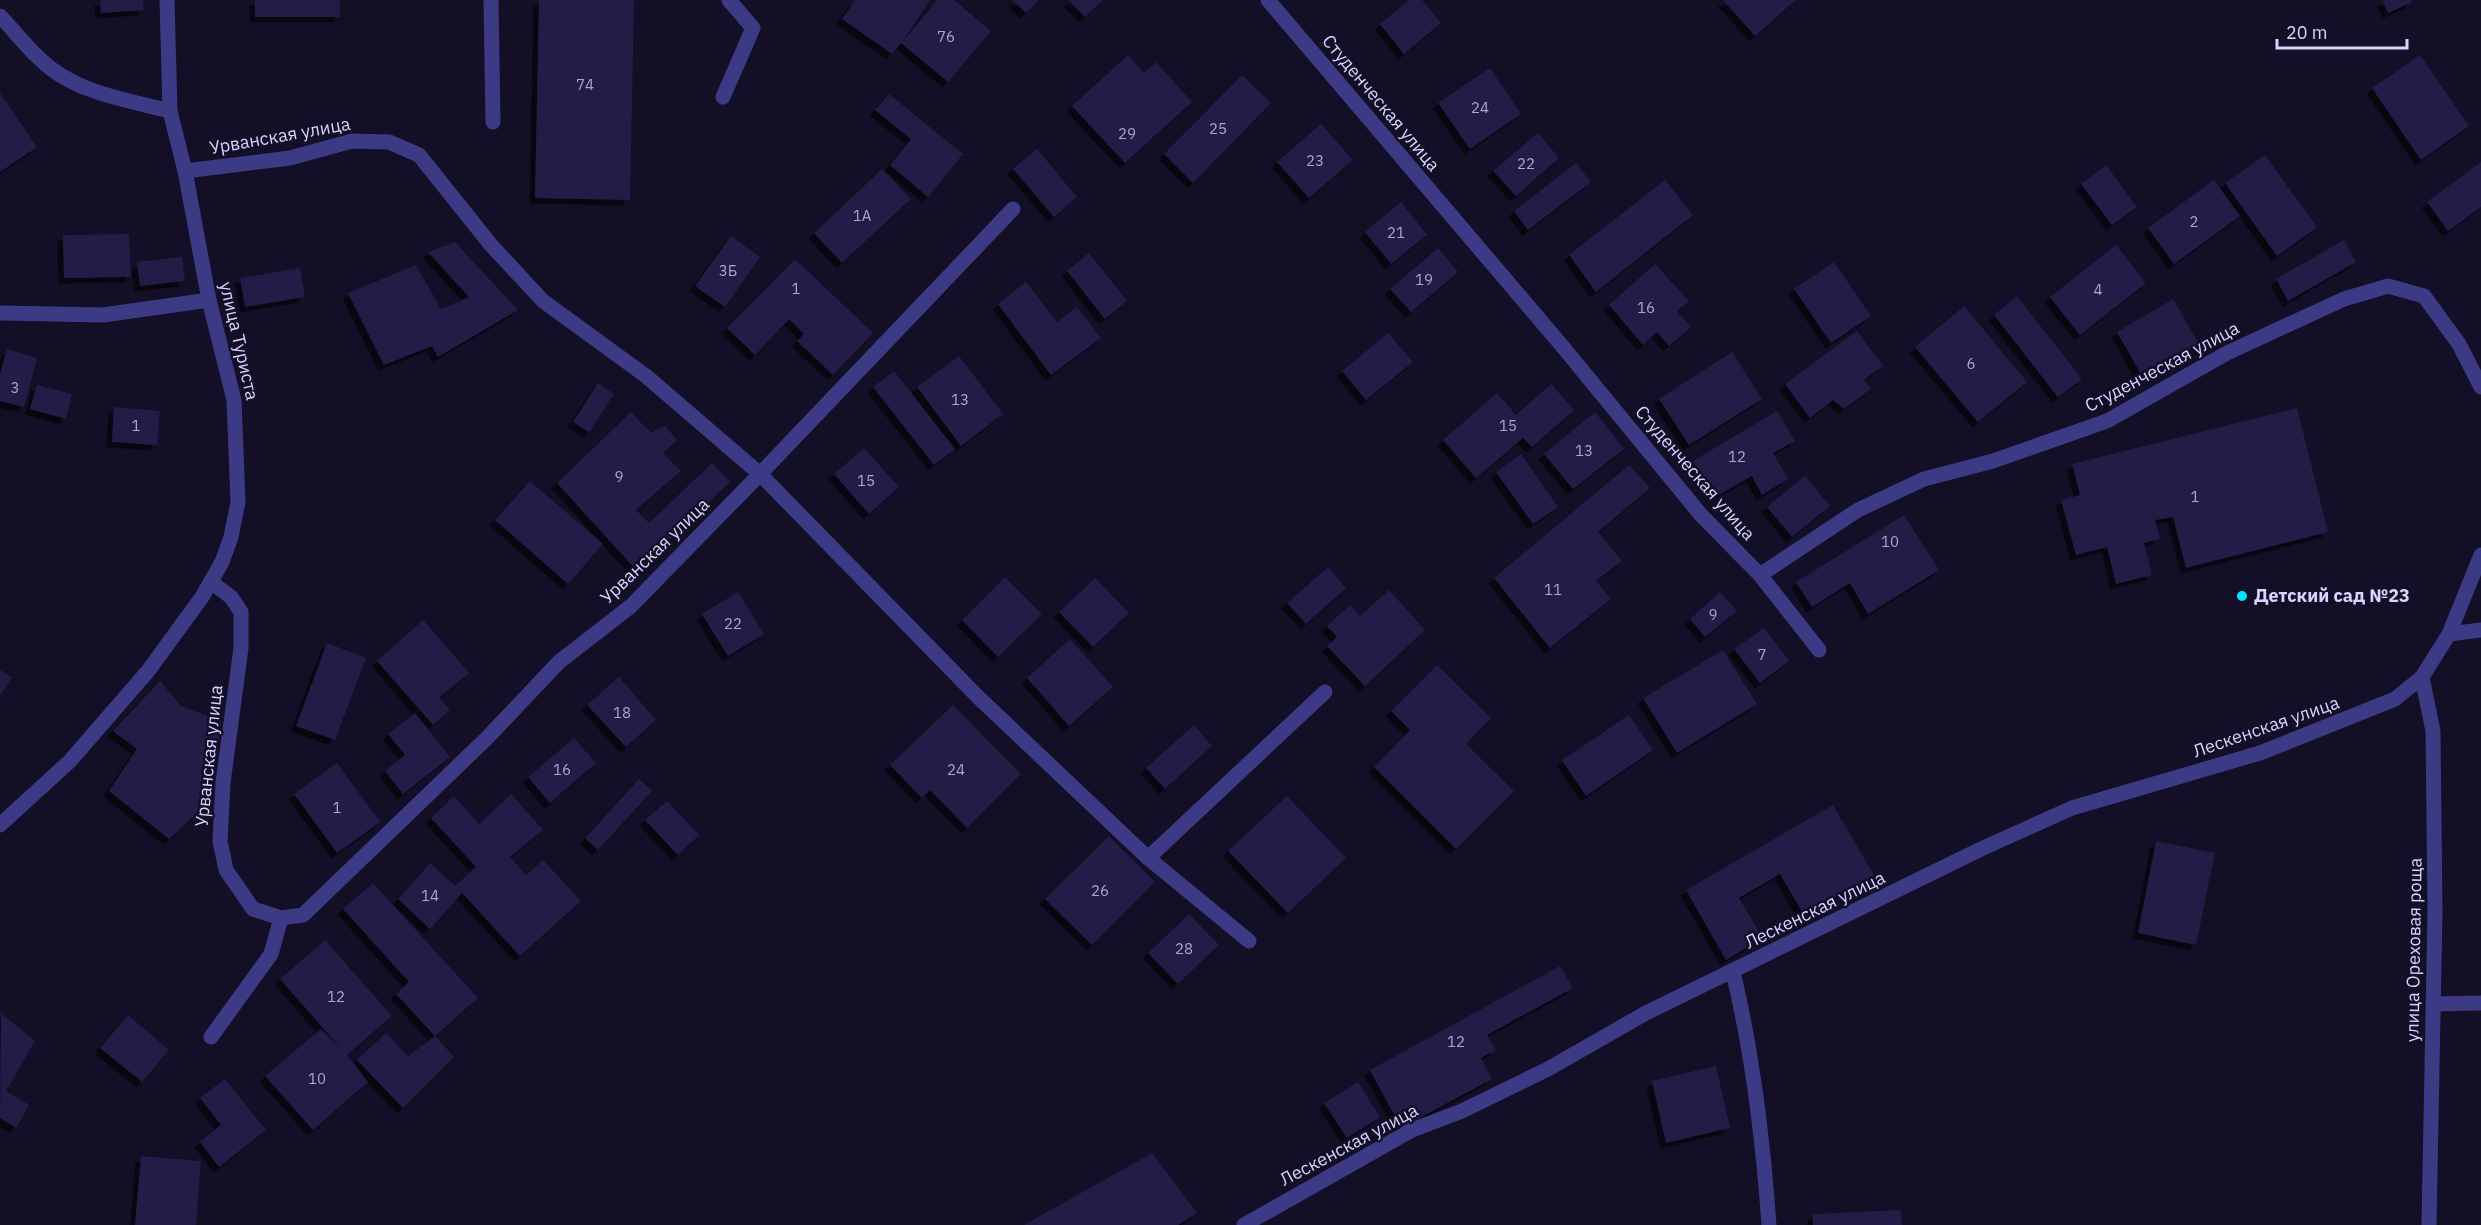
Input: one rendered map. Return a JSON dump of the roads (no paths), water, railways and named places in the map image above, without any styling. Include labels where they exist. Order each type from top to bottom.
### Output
[{"type":"street","name":"улица Туриста","points":[[0,825],[70,760],[148,671],[180,630],[211,582],[231,537],[238,502],[234,400],[209,300],[185,171],[170,111],[167,0]]},
{"type":"street","points":[[491,0],[493,123]]},
{"type":"street","points":[[723,97],[753,28],[729,0]]},
{"type":"street","name":"Студенческая улица","points":[[1268,0],[1570,356],[1701,515],[1760,575],[1858,510],[1924,479],[1993,461],[2107,422],[2227,353],[2344,299],[2388,286],[2424,296],[2459,344],[2481,387]]},
{"type":"street","points":[[0,15],[42,62],[73,82],[99,93],[170,111]]},
{"type":"street","name":"Урванская улица","points":[[185,171],[290,158],[352,141],[389,142],[419,155],[491,245],[543,301],[646,376],[760,474],[631,606],[558,662],[487,738],[303,915],[281,918],[253,909],[226,870],[220,841],[223,783],[241,648],[241,612],[231,597],[211,582]]},
{"type":"street","points":[[1013,209],[760,474],[978,697],[1148,858],[1249,941]]},
{"type":"street","points":[[0,313],[103,315],[209,300]]},
{"type":"street","points":[[2422,677],[2449,634],[2481,555]]},
{"type":"street","points":[[1760,575],[1819,650]]},
{"type":"street","points":[[2449,634],[2481,630]]},
{"type":"street","name":"Лескенская улица","points":[[1244,1225],[1412,1130],[1462,1111],[1548,1069],[1646,1013],[1982,849],[2072,808],[2260,753],[2395,699],[2422,677]]},
{"type":"street","name":"улица Ореховая роща","points":[[2422,677],[2433,731],[2433,1004],[2429,1225]]},
{"type":"street","points":[[1148,858],[1325,692]]},
{"type":"street","points":[[211,1037],[271,954],[281,918]]},
{"type":"street","points":[[1733,972],[1744,1017],[1765,1159],[1769,1225]]},
{"type":"street","points":[[2433,1004],[2481,1003]]},
{"type":"place","name":"Детский сад №23","points":[[2242,596]]}]
